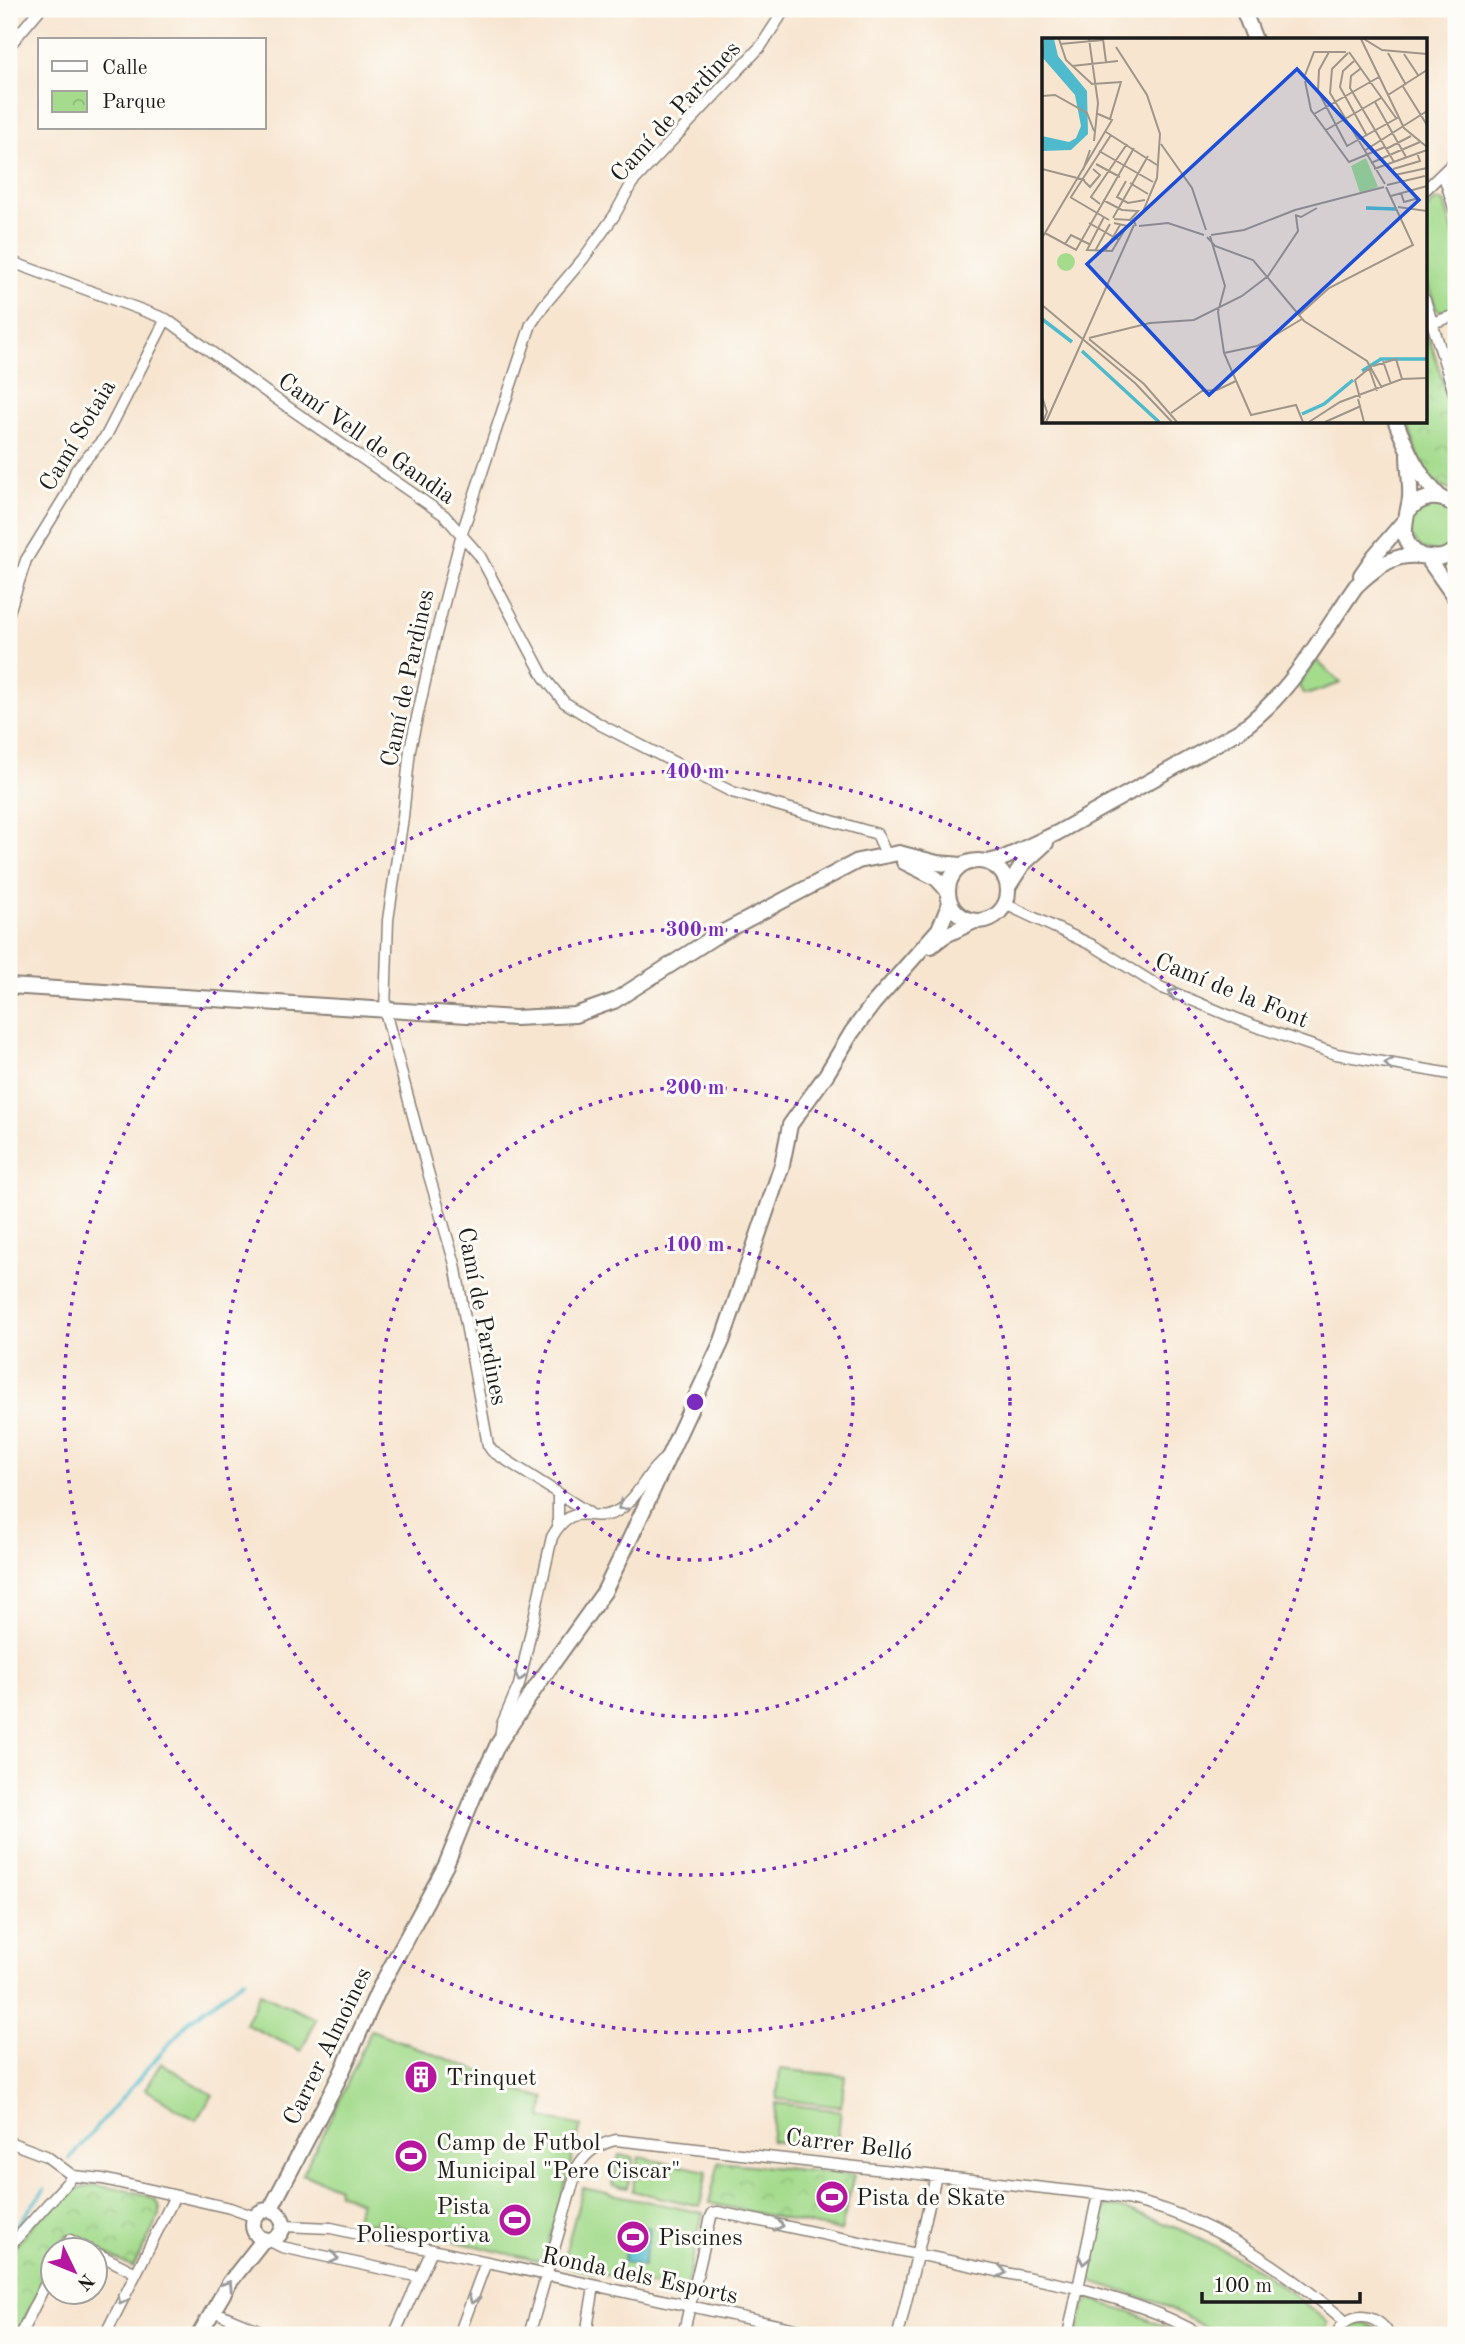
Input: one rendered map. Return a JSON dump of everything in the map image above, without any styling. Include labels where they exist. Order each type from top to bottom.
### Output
[{"type":"street","points":[[9,46],[40,9]]},
{"type":"street","name":"Camí de Pardines","points":[[589,1513],[492,1451],[488,1444],[456,1264],[428,1172],[385,1011],[388,920],[410,749],[462,533],[531,324],[614,216],[632,183],[761,46],[785,9]]},
{"type":"street","points":[[1243,9],[1254,38]]},
{"type":"street","points":[[1426,189],[1456,160]]},
{"type":"street","points":[[1443,173],[1456,214]]},
{"type":"street","name":"Camí Vell de Gandia","points":[[9,261],[166,319],[268,394],[444,515],[480,556],[544,677],[564,702],[601,725],[732,792],[877,834],[886,854]]},
{"type":"street","points":[[1426,303],[1456,399]]},
{"type":"street","points":[[1432,323],[1456,315]]},
{"type":"street","name":"Camí Sotaia","points":[[9,612],[26,560],[66,495],[76,470],[106,436],[166,319]]},
{"type":"street","points":[[1397,424],[1408,454],[1428,484],[1449,499]]},
{"type":"street","points":[[1408,454],[1410,495],[1405,539],[1410,547],[1426,558],[1456,599]]},
{"type":"street","points":[[913,960],[939,929],[949,897],[950,878],[962,865],[973,860],[988,862],[1003,858],[1057,833],[1126,792],[1219,743],[1262,713],[1289,684],[1366,567],[1406,517],[1422,500],[1449,499]]},
{"type":"street","points":[[1356,586],[1375,570],[1392,561],[1409,556],[1439,559],[1456,550]]},
{"type":"street","points":[[913,960],[944,936],[975,921],[991,918],[1005,904],[1008,887],[1023,864],[1057,833]]},
{"type":"street","points":[[9,986],[385,1011],[515,1018],[563,1017],[586,1012],[614,1001],[714,937],[842,868],[886,854],[899,853],[937,863],[962,865]]},
{"type":"street","points":[[886,854],[926,872],[949,897],[961,916],[975,921]]},
{"type":"street","points":[[988,862],[1001,870],[1008,887]]},
{"type":"street","name":"Camí de la Font","points":[[1005,904],[1094,946],[1160,987],[1229,1016],[1336,1054],[1456,1075]]},
{"type":"street","name":"Carrer Almoines","points":[[270,2210],[340,2076],[378,1991],[446,1865],[498,1744],[604,1592],[722,1341],[782,1165],[790,1125],[827,1075],[852,1032],[913,960]]},
{"type":"street","points":[[498,1744],[502,1724],[519,1685],[552,1537],[568,1517],[589,1513],[609,1515],[621,1510],[658,1463],[668,1457]]},
{"type":"street","points":[[558,1494],[558,1527]]},
{"type":"street","name":"Carrer Belló","points":[[546,2276],[578,2166],[587,2153],[596,2147],[616,2140],[625,2140],[1098,2194],[1139,2201],[1218,2232],[1275,2265],[1346,2322]]},
{"type":"street","points":[[9,2141],[46,2156],[73,2176],[95,2177],[230,2208],[256,2217]]},
{"type":"street","points":[[9,2248],[73,2176]]},
{"type":"street","points":[[898,2335],[936,2176]]},
{"type":"street","points":[[1068,2335],[1098,2194]]},
{"type":"street","points":[[105,2335],[175,2196]]},
{"type":"street","points":[[199,2335],[242,2264],[266,2240],[278,2237],[284,2226],[280,2214],[270,2210],[261,2212],[256,2217],[254,2229],[266,2240],[282,2247],[420,2277]]},
{"type":"street","points":[[683,2335],[713,2213],[726,2213],[1078,2288],[1155,2311],[1201,2335]]},
{"type":"street","name":"Ronda dels Esports","points":[[284,2226],[331,2228],[823,2335]]},
{"type":"street","points":[[394,2335],[432,2250]]},
{"type":"street","points":[[108,2258],[136,2273]]},
{"type":"street","points":[[459,2335],[486,2262]]},
{"type":"street","points":[[529,2335],[546,2276]]},
{"type":"street","points":[[586,2335],[594,2286]]},
{"type":"street","points":[[20,2335],[38,2299]]},
{"type":"street","points":[[213,2311],[270,2335]]},
{"type":"street","points":[[1336,2335],[1346,2322],[1354,2318],[1371,2318],[1379,2322],[1389,2335]]},
{"type":"green space","points":[[1436,200],[1444,202],[1456,241],[1456,308],[1443,312],[1436,309],[1426,279],[1426,210]]},
{"type":"green space","points":[[1426,328],[1456,423],[1456,488],[1452,490],[1442,487],[1434,481],[1417,452],[1408,424],[1426,424]]},
{"type":"green space","points":[[1433,502],[1455,512],[1456,538],[1447,548],[1437,552],[1419,545],[1409,527],[1417,509]]},
{"type":"green space","points":[[1316,660],[1341,683],[1309,694],[1304,693],[1299,687],[1300,683]]},
{"type":"green space","points":[[260,1993],[316,2019],[301,2051],[245,2024]]},
{"type":"green space","points":[[371,2030],[492,2076],[490,2084],[545,2098],[542,2118],[581,2126],[543,2262],[415,2232],[377,2219],[374,2224],[355,2220],[361,2202],[338,2193],[339,2187],[302,2174],[332,2117]]},
{"type":"green space","points":[[161,2063],[213,2095],[196,2120],[145,2089]]},
{"type":"green space","points":[[780,2069],[845,2076],[841,2107],[777,2099]]},
{"type":"green space","points":[[776,2103],[841,2111],[836,2149],[771,2141]]},
{"type":"green space","points":[[619,2155],[634,2158],[627,2188],[612,2185]]},
{"type":"green space","points":[[639,2157],[707,2171],[700,2206],[632,2191]]},
{"type":"green space","points":[[719,2162],[854,2175],[841,2231],[709,2203]]},
{"type":"green space","points":[[94,2185],[143,2194],[155,2200],[159,2205],[160,2215],[133,2268],[108,2255],[108,2236],[38,2236],[38,2291],[17,2335],[9,2335],[9,2254],[56,2201],[80,2187]]},
{"type":"green space","name":"Piscines","points":[[583,2188],[703,2213],[685,2292],[567,2267],[563,2261]]},
{"type":"green space","points":[[1111,2206],[1171,2226],[1227,2251],[1279,2284],[1328,2323],[1324,2335],[1219,2335],[1162,2304],[1094,2282],[1090,2277],[1104,2209]]},
{"type":"green space","points":[[1091,2300],[1132,2312],[1182,2335],[1077,2335],[1084,2304]]},
{"type":"green space","points":[[1365,2323],[1377,2329],[1381,2335],[1344,2335],[1352,2326]]},
{"type":"water","points":[[631,2224],[651,2228],[643,2266],[623,2262]]},
{"type":"waterway","points":[[69,2159],[189,2021],[245,1979]]},
{"type":"waterway","points":[[9,2236],[44,2190]]},
{"type":"place","name":"Trinquet","points":[[421,2077]]},
{"type":"place","name":"Camp de Futbol Municipal \"Pere Ciscar\"","points":[[411,2156]]},
{"type":"place","name":"Pista de Skate","points":[[832,2197]]},
{"type":"place","name":"Pista Poliesportiva","points":[[515,2220]]},
{"type":"place","name":"Piscines","points":[[633,2237]]}]
